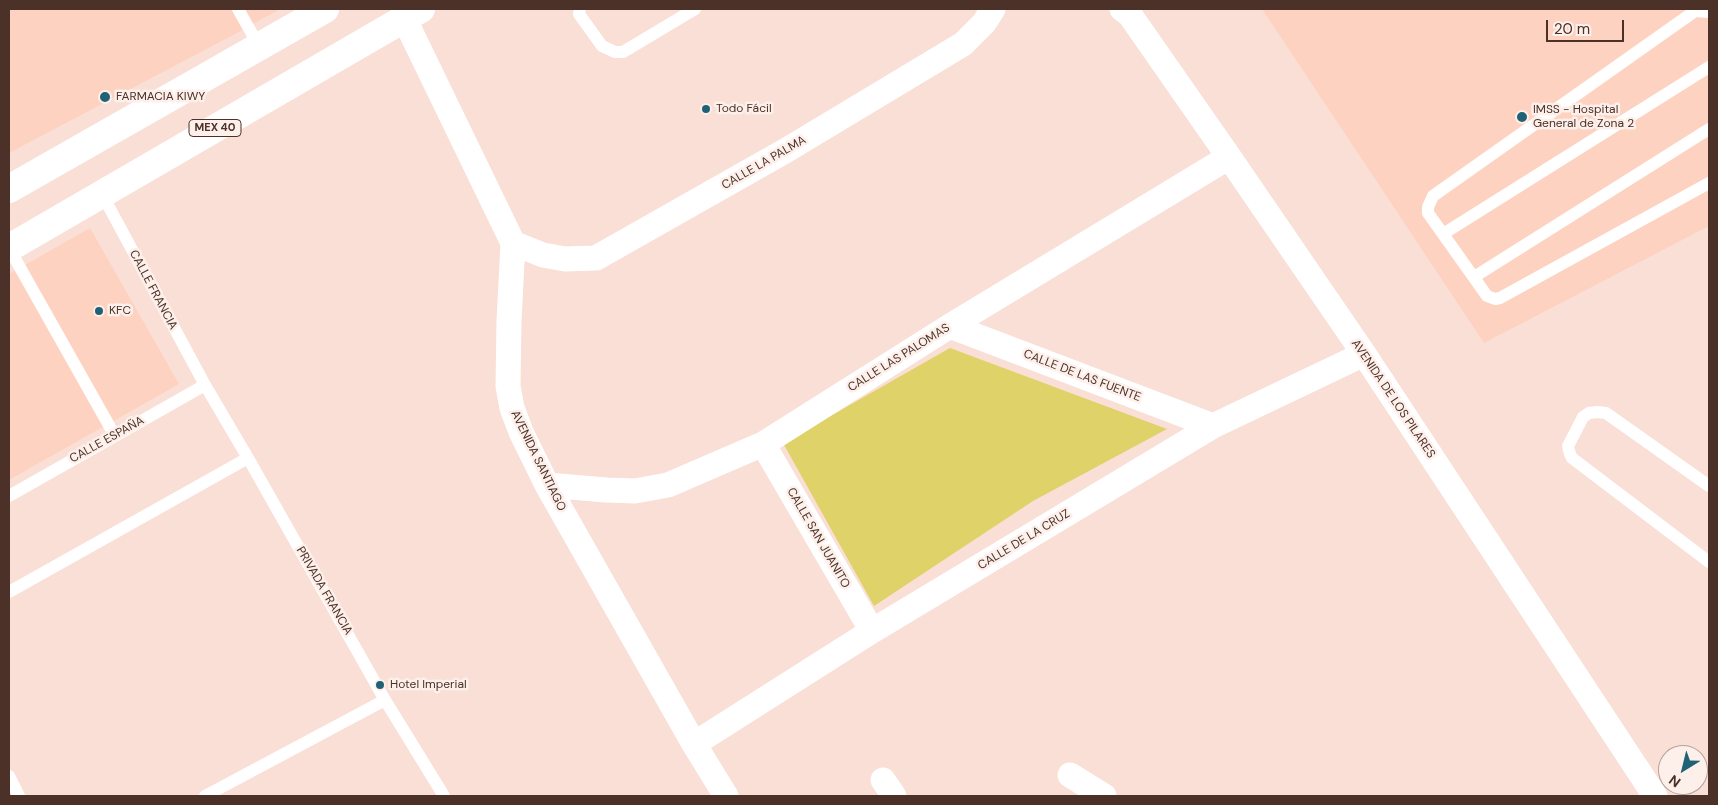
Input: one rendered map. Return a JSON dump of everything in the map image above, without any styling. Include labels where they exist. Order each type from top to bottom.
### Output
[{"type":"main road","points":[[9,189],[325,9]]},
{"type":"main road","name":"MEX 40","points":[[9,248],[412,14]]},
{"type":"street","name":"CALLE LA PALMA","points":[[513,243],[543,255],[565,259],[596,258],[786,151],[963,44],[984,23],[993,9]]},
{"type":"street","name":"AVENIDA DE LOS PILARES","points":[[1122,9],[1130,15],[1364,354],[1655,796]]},
{"type":"street","name":"AVENIDA SANTIAGO","points":[[412,14],[513,243],[508,321],[508,386],[512,408],[547,485],[694,744],[726,796]]},
{"type":"street","name":"CALLE LAS PALOMAS","points":[[547,485],[635,491],[668,485],[763,444],[950,326],[1229,157]]},
{"type":"street","name":"CALLE DE LAS FUENTE","points":[[950,326],[1213,426]]},
{"type":"street","name":"CALLE DE LA CRUZ","points":[[694,744],[872,631],[1213,426],[1364,354]]},
{"type":"street","name":"CALLE SAN JUANITO","points":[[763,444],[872,631]]},
{"type":"street","points":[[1070,775],[1104,796]]},
{"type":"lane","points":[[238,9],[259,46]]},
{"type":"lane","points":[[580,9],[579,14],[602,46],[615,52],[623,52],[694,9]]},
{"type":"lane","points":[[1709,12],[1695,10],[1434,196],[1428,208],[1428,213],[1487,296],[1495,299],[1500,298],[1709,183]]},
{"type":"lane","points":[[1443,234],[1709,67]]},
{"type":"lane","points":[[1474,277],[1709,130]]},
{"type":"lane","name":"CALLE FRANCIA","points":[[102,194],[205,385]]},
{"type":"lane","points":[[9,248],[115,436]]},
{"type":"lane","name":"CALLE ESPAÑA","points":[[9,496],[205,385]]},
{"type":"lane","name":"PRIVADA FRANCIA","points":[[205,385],[386,700],[444,796]]},
{"type":"lane","points":[[1709,486],[1606,414],[1596,412],[1583,417],[1568,446],[1572,458],[1709,562]]},
{"type":"lane","points":[[9,592],[248,458]]},
{"type":"lane","points":[[205,796],[386,700]]},
{"type":"lane","points":[[9,776],[20,796]]},
{"type":"shaded area","points":[[9,9],[280,9],[9,153]]},
{"type":"shaded area","name":"IMSS - Hospital General de Zona 2","points":[[1262,9],[1709,9],[1709,226],[1484,343]]},
{"type":"shaded area","points":[[90,228],[179,384],[9,480],[9,274]]},
{"type":"shaded area","points":[[950,348],[1167,429],[1033,501],[874,606],[783,443]]},
{"type":"place","name":"FARMACIA KIWY","points":[[105,97]]},
{"type":"place","name":"Todo Fácil","points":[[706,109]]},
{"type":"place","name":"IMSS - Hospital General de Zona 2","points":[[1522,117]]},
{"type":"place","name":"KFC","points":[[99,311]]},
{"type":"place","name":"Hotel Imperial","points":[[380,685]]}]
